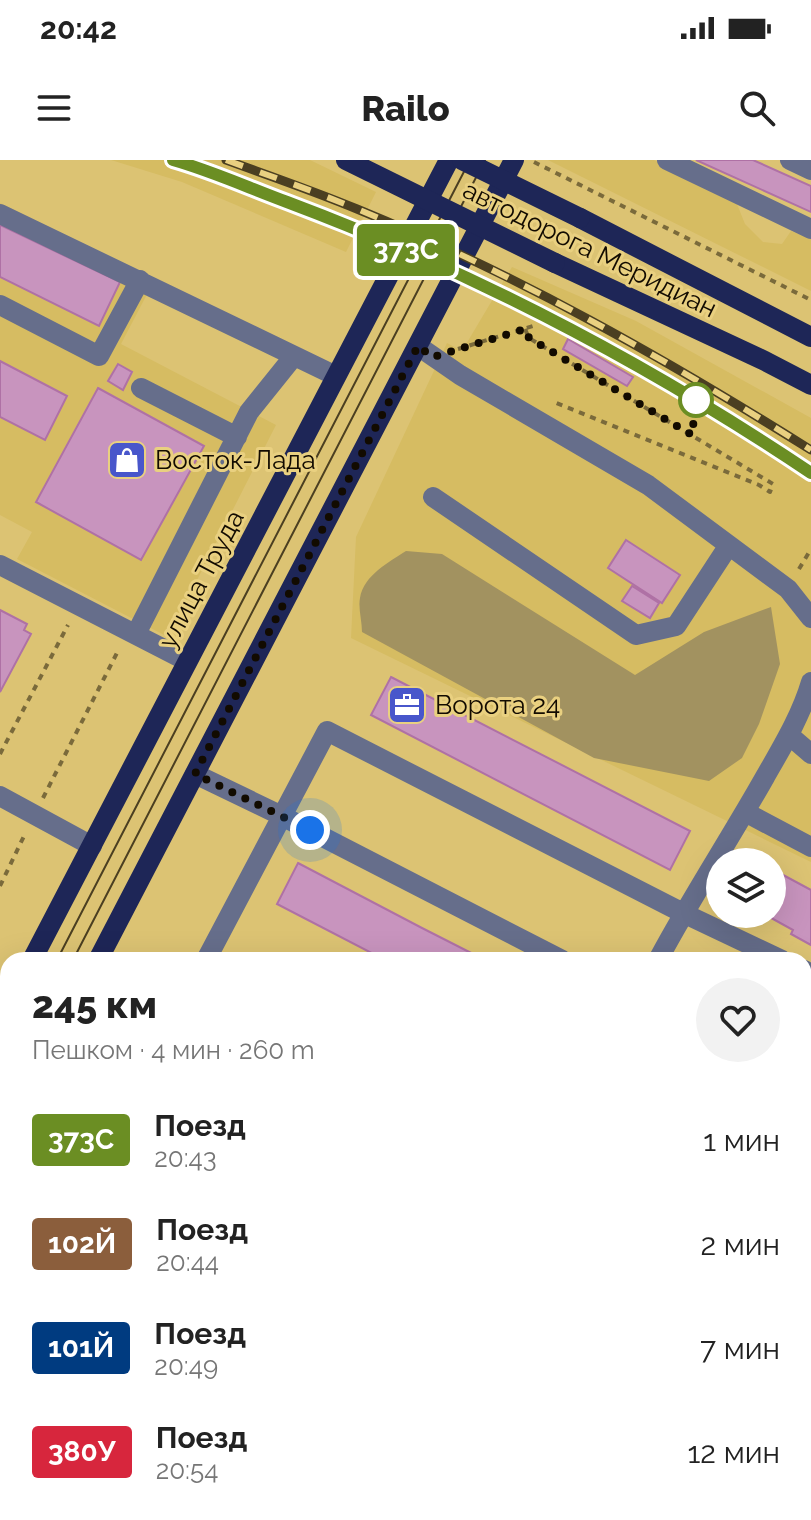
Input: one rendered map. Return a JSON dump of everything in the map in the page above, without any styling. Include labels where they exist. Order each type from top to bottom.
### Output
[{"type":"main road","name":"автодорога Меридиан","points":[[346,160],[811,385]]},
{"type":"main road","name":"улица Труда","points":[[36,952],[449,160]]},
{"type":"main road","name":"автодорога Меридиан","points":[[462,160],[811,337]]},
{"type":"main road","points":[[102,952],[195,774],[426,351],[514,160]]},
{"type":"lane","points":[[667,160],[811,229]]},
{"type":"lane","points":[[790,160],[811,170]]},
{"type":"lane","points":[[0,214],[336,376]]},
{"type":"lane","points":[[0,305],[99,356],[140,280]]},
{"type":"lane","points":[[426,351],[473,383],[648,485],[788,589],[811,618]]},
{"type":"lane","points":[[132,632],[249,412],[294,356]]},
{"type":"lane","points":[[141,388],[237,437]]},
{"type":"lane","points":[[433,497],[636,635],[676,626],[729,545]]},
{"type":"lane","points":[[0,565],[187,661]]},
{"type":"lane","points":[[662,952],[789,735],[810,687]]},
{"type":"lane","points":[[210,952],[327,731],[765,952]]},
{"type":"lane","points":[[789,735],[811,754]]},
{"type":"lane","points":[[195,774],[546,952]]},
{"type":"lane","points":[[0,796],[92,846]]},
{"type":"lane","points":[[745,812],[811,847]]},
{"type":"path","points":[[530,160],[811,300]]},
{"type":"path","points":[[426,351],[536,325]]},
{"type":"path","points":[[525,329],[529,338],[773,484],[770,492],[547,399]]},
{"type":"path","points":[[0,754],[79,605]]},
{"type":"path","points":[[0,886],[34,815],[132,632]]},
{"type":"shaded area","points":[[111,160],[310,160],[376,192],[346,252],[182,182]]},
{"type":"shaded area","points":[[548,160],[654,160],[735,199],[745,224],[763,242],[782,244],[791,231],[811,239],[811,291]]},
{"type":"shaded area","points":[[0,203],[155,279],[121,344],[276,425],[168,637],[17,559],[32,532],[0,515]]},
{"type":"shaded area","points":[[512,267],[636,321],[811,418],[811,862],[351,638],[356,537],[447,343],[462,351]]},
{"type":"shaded area","points":[[406,551],[442,554],[635,675],[704,632],[771,607],[780,664],[759,724],[742,758],[709,781],[594,758],[362,632],[359,606],[366,582]]},
{"type":"building","points":[[696,160],[753,160],[811,186],[811,212]]},
{"type":"building","points":[[0,225],[120,282],[99,326],[0,277]]},
{"type":"building","points":[[568,339],[633,377],[627,386],[563,349]]},
{"type":"building","points":[[0,361],[67,396],[45,440],[0,417]]},
{"type":"building","points":[[118,364],[132,372],[123,390],[108,381]]},
{"type":"building","name":"Восток-Лада","points":[[98,388],[204,446],[141,560],[36,502]]},
{"type":"building","points":[[626,540],[680,575],[662,603],[608,568]]},
{"type":"building","points":[[632,586],[659,603],[650,618],[622,601]]},
{"type":"building","points":[[0,610],[27,624],[24,630],[31,634],[0,692]]},
{"type":"building","points":[[391,677],[690,831],[670,870],[371,715]]},
{"type":"building","points":[[298,863],[469,952],[370,952],[277,904]]},
{"type":"building","points":[[786,877],[811,890],[811,945],[791,934],[793,930],[786,926]]},
{"type":"tram line","points":[[61,952],[470,160]]},
{"type":"tram line","points":[[77,952],[485,160]]},
{"type":"railway","points":[[173,160],[361,231],[560,323],[688,394],[811,472]]},
{"type":"railway","points":[[226,160],[357,209],[475,261],[646,351],[811,450]]},
{"type":"train","name":"373C","points":[[173,160],[346,224],[499,293],[633,363],[811,473]]},
{"type":"place","name":"Восток-Лада","points":[[127,460]]},
{"type":"place","name":"Ворота 24","points":[[407,705]]},
{"type":"route","points":[[310,830],[195,774],[418,346],[433,357],[525,329],[529,338],[692,435],[696,400]]}]
